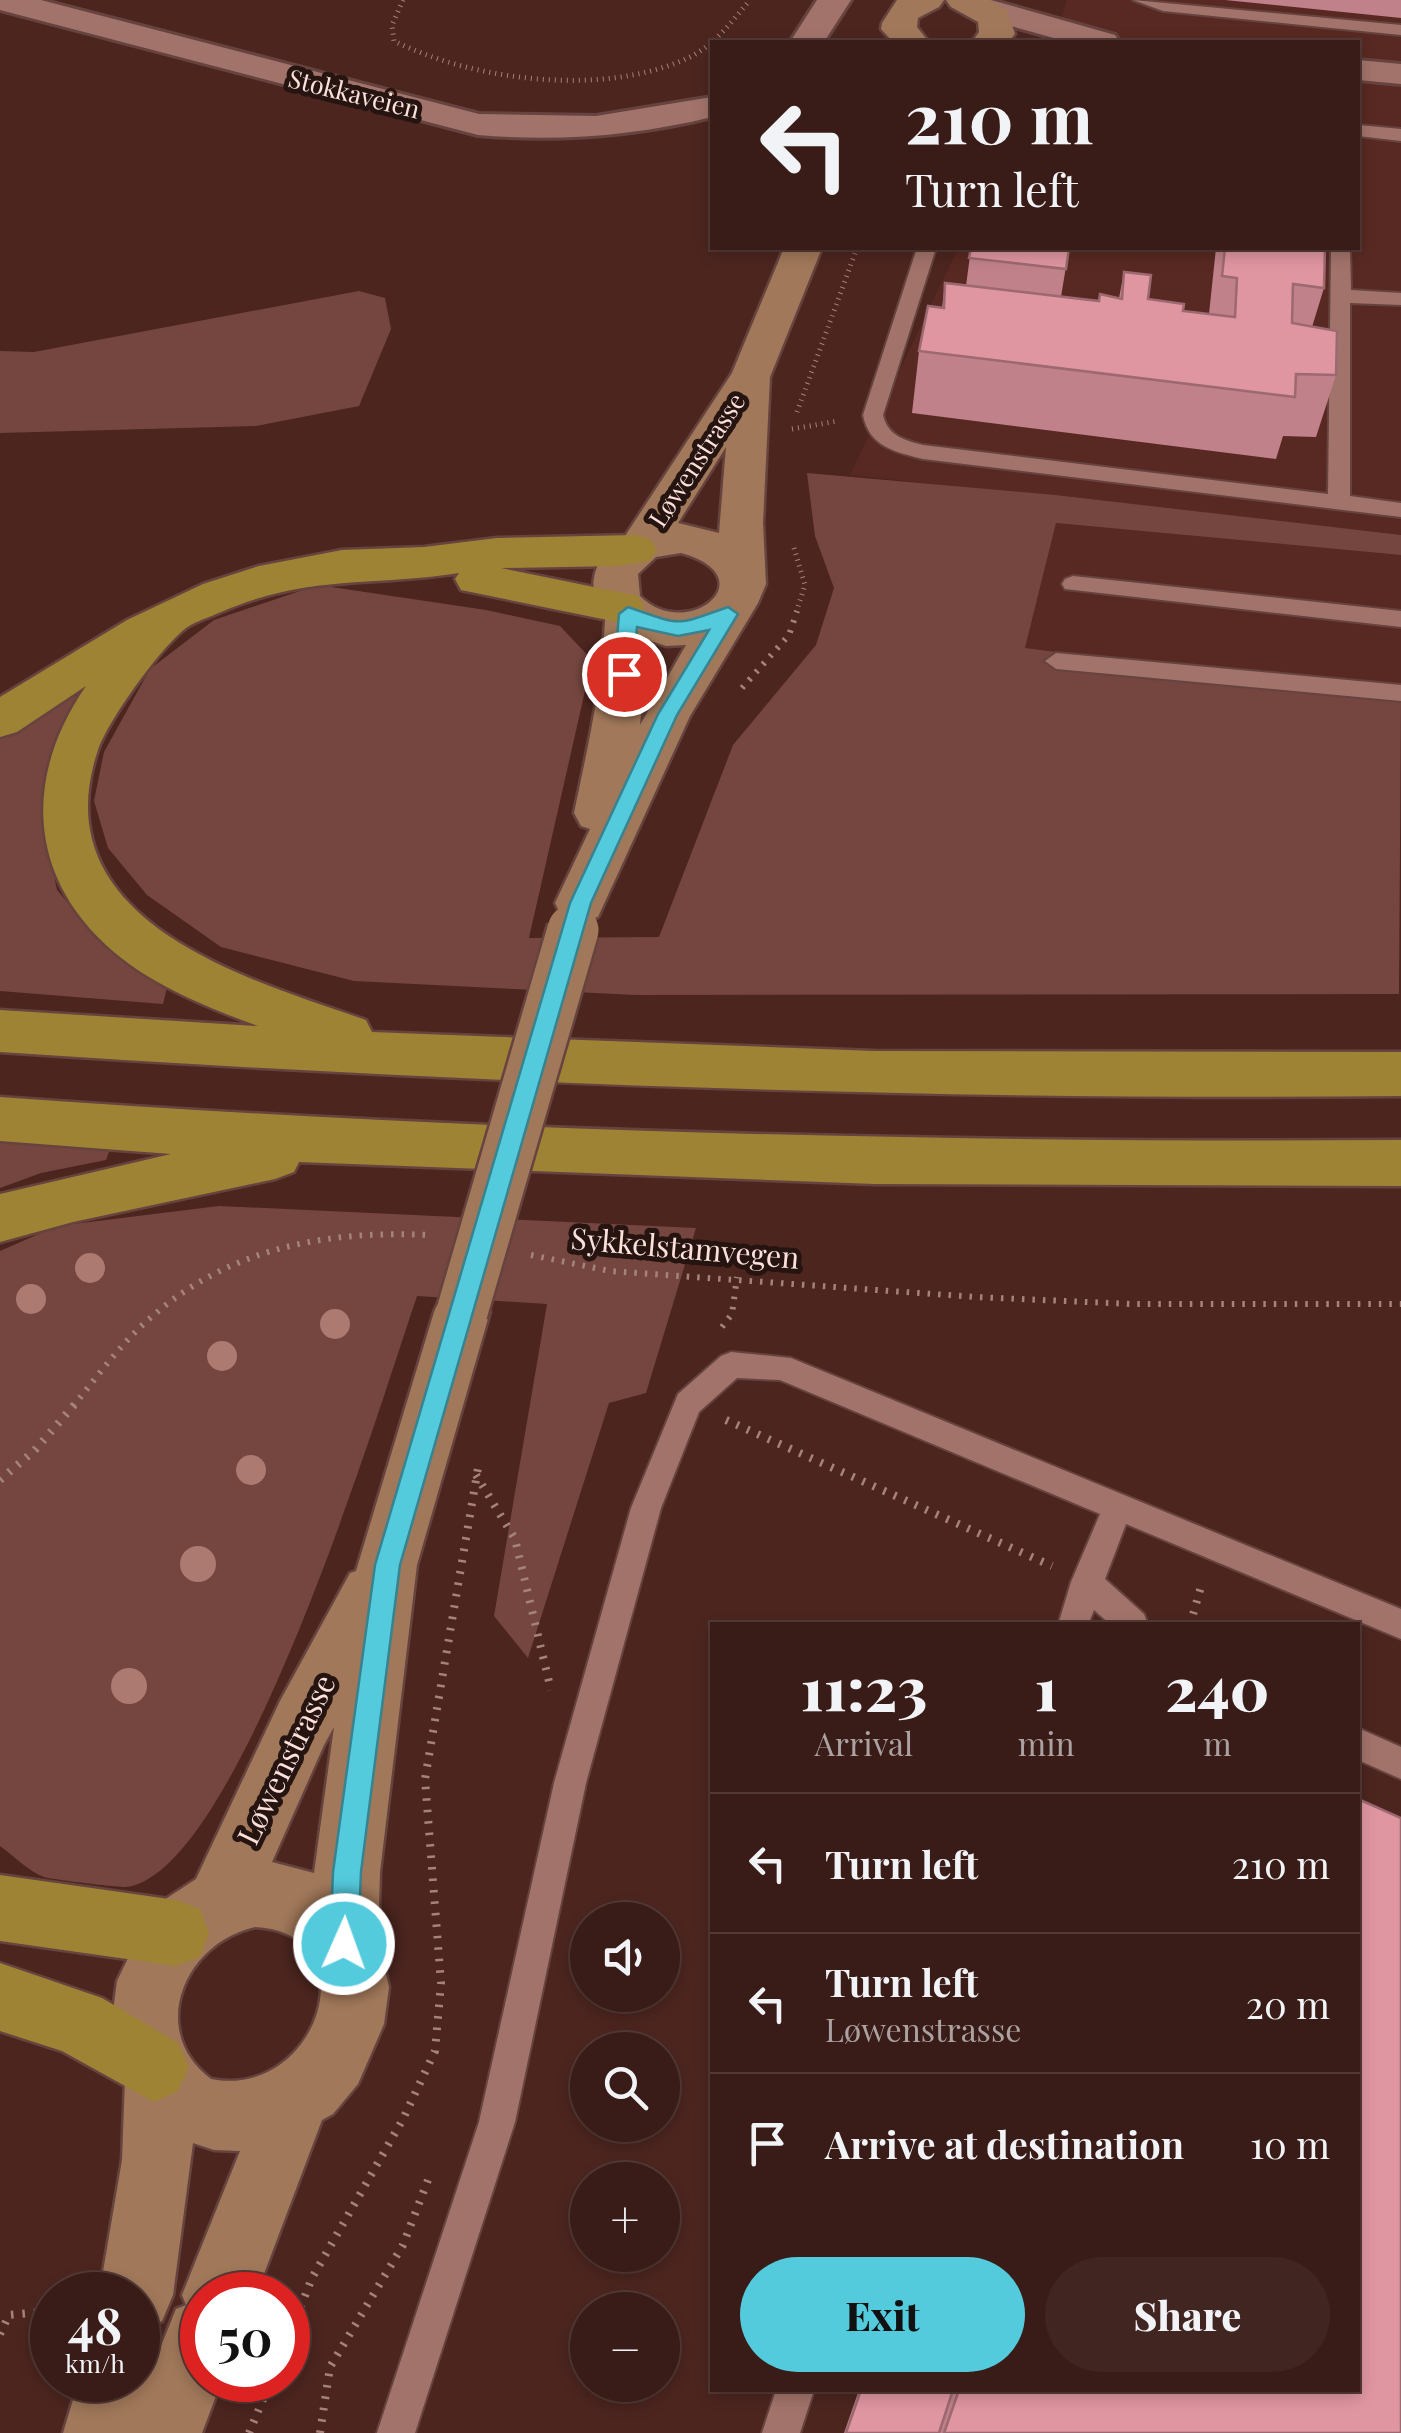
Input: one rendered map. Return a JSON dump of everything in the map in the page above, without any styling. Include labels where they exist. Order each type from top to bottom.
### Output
[{"type":"highway","points":[[0,720],[92,658],[207,600],[298,571],[496,553],[579,554],[638,548]]},
{"type":"highway","points":[[416,563],[625,610]]},
{"type":"highway","points":[[164,622],[101,700],[74,751],[66,778],[64,809],[77,868],[112,921],[164,961],[228,992],[412,1057]]},
{"type":"highway","points":[[0,1031],[412,1057],[950,1076],[1401,1074]]},
{"type":"highway","points":[[0,1119],[347,1141],[761,1159],[1401,1163]]},
{"type":"highway","points":[[0,1218],[73,1198],[347,1141]]},
{"type":"highway","points":[[0,1908],[198,1918]]},
{"type":"highway","points":[[0,1996],[78,2022],[157,2072]]},
{"type":"main road","name":"Løwenstrasse","points":[[638,548],[752,373],[802,250]]},
{"type":"main road","name":"Løwenstrasse","points":[[577,917],[668,714],[735,592],[752,373]]},
{"type":"main road","points":[[660,540],[701,540],[733,558],[735,592],[714,622],[678,630],[642,622],[625,610],[613,583],[624,559],[638,548],[660,540]]},
{"type":"main road","name":"Løwenstrasse","points":[[344,1944],[349,1854],[387,1565],[577,917],[619,710],[625,610]]},
{"type":"main road","name":"Løwenstrasse","points":[[198,1918],[387,1565]]},
{"type":"main road","points":[[140,2272],[157,2160],[157,2072],[146,2034],[145,2000],[157,1966],[198,1918],[255,1894],[291,1898],[322,1915],[344,1944],[356,1986],[350,2030],[328,2072],[294,2102],[258,2118],[220,2118],[186,2104],[157,2072]]},
{"type":"main road","points":[[228,2272],[294,2102]]},
{"type":"main road","points":[[164,2433],[180,2392]]},
{"type":"main road","points":[[101,2433],[110,2402]]},
{"type":"street","name":"Stokkaveien","points":[[2,0],[478,124],[586,130],[669,118],[710,108]]},
{"type":"street","points":[[808,40],[834,0]]},
{"type":"street","points":[[977,11],[1095,40]]},
{"type":"street","points":[[1360,70],[1401,74]]},
{"type":"lane","points":[[1142,0],[1163,6],[1401,30]]},
{"type":"lane","points":[[1360,131],[1401,135]]},
{"type":"lane","points":[[925,250],[873,414],[881,436],[894,445],[922,452],[1401,510]]},
{"type":"lane","points":[[1340,503],[1341,250]]},
{"type":"lane","points":[[1340,296],[1380,301],[1401,298]]},
{"type":"lane","points":[[1073,584],[1401,618]]},
{"type":"lane","points":[[1056,660],[1401,693]]},
{"type":"lane","points":[[396,2433],[497,2122],[570,1782],[646,1508],[688,1403],[730,1364],[780,1367],[1401,1624]]},
{"type":"lane","points":[[1074,1622],[1118,1506]]},
{"type":"lane","points":[[1086,1582],[1131,1622]]},
{"type":"lane","points":[[1360,1745],[1401,1762]]},
{"type":"lane","points":[[780,2433],[794,2392]]},
{"type":"path","points":[[403,0],[392,25],[394,41],[415,54],[461,68],[512,76],[611,78],[660,69],[689,58],[710,44]]},
{"type":"path","points":[[714,40],[750,0]]},
{"type":"path","points":[[792,430],[873,414]]},
{"type":"path","points":[[0,1480],[58,1427],[126,1341],[158,1310],[215,1273],[271,1250],[320,1237],[380,1230],[437,1235]]},
{"type":"path","name":"Sykkelstamvegen","points":[[514,1251],[610,1271],[974,1297],[1132,1304],[1401,1304]]},
{"type":"path","points":[[688,1403],[1086,1582]]},
{"type":"path","points":[[310,2283],[403,2119],[435,2051],[441,1983],[425,1779],[480,1457]]},
{"type":"path","points":[[476,1475],[515,1539],[552,1692]]},
{"type":"path","points":[[320,2433],[330,2367],[403,2245],[435,2161]]},
{"type":"path","points":[[0,2334],[9,2315],[30,2313]]},
{"type":"path","points":[[249,2433],[262,2402]]},
{"type":"shaded area","points":[[1067,0],[1401,0],[1401,535],[850,475],[957,250],[1360,250],[1360,40],[1055,40]]},
{"type":"shaded area","points":[[359,291],[385,298],[391,329],[359,406],[256,426],[0,433],[0,351],[34,352]]},
{"type":"shaded area","points":[[807,473],[1055,495],[1401,535],[1401,555],[1056,523],[1025,648],[1401,697],[1399,994],[636,995],[354,981],[221,947],[147,895],[108,848],[94,801],[104,752],[150,669],[214,620],[318,585],[486,610],[560,626],[592,660],[529,938],[659,937],[733,745],[816,645],[834,588],[815,536]]},
{"type":"shaded area","points":[[1056,523],[1401,555],[1401,697],[1025,649]]},
{"type":"shaded area","points":[[62,693],[82,697],[55,748],[42,817],[57,890],[100,940],[167,987],[163,1004],[0,991],[0,737]]},
{"type":"shaded area","points":[[0,1140],[110,1149],[106,1160],[41,1173],[0,1188]]},
{"type":"shaded area","points":[[219,1206],[696,1228],[646,1393],[609,1403],[528,1658],[494,1616],[547,1304],[417,1296],[301,1625],[259,1721],[215,1803],[170,1861],[127,1887],[44,1877],[0,1846],[0,1251],[57,1226]]},
{"type":"building","points":[[971,250],[1069,250],[1066,269],[969,258]]},
{"type":"building","points":[[1225,250],[1325,250],[1324,288],[1293,284],[1292,323],[1337,331],[1336,375],[1296,374],[1295,397],[919,351],[928,306],[944,308],[945,283],[1099,301],[1100,294],[1122,299],[1124,272],[1151,275],[1148,299],[1184,304],[1183,311],[1235,317],[1237,278],[1222,276]]},
{"type":"building","points":[[1360,1800],[1401,1818],[1401,2433],[944,2433],[958,2392],[1360,2392]]},
{"type":"building","points":[[860,2392],[952,2392],[939,2433],[846,2433]]},
{"type":"route","points":[[344,1944],[347,1872],[387,1565],[580,903],[668,714],[728,614],[696,628],[678,630],[659,628],[628,614],[624,674]]}]
